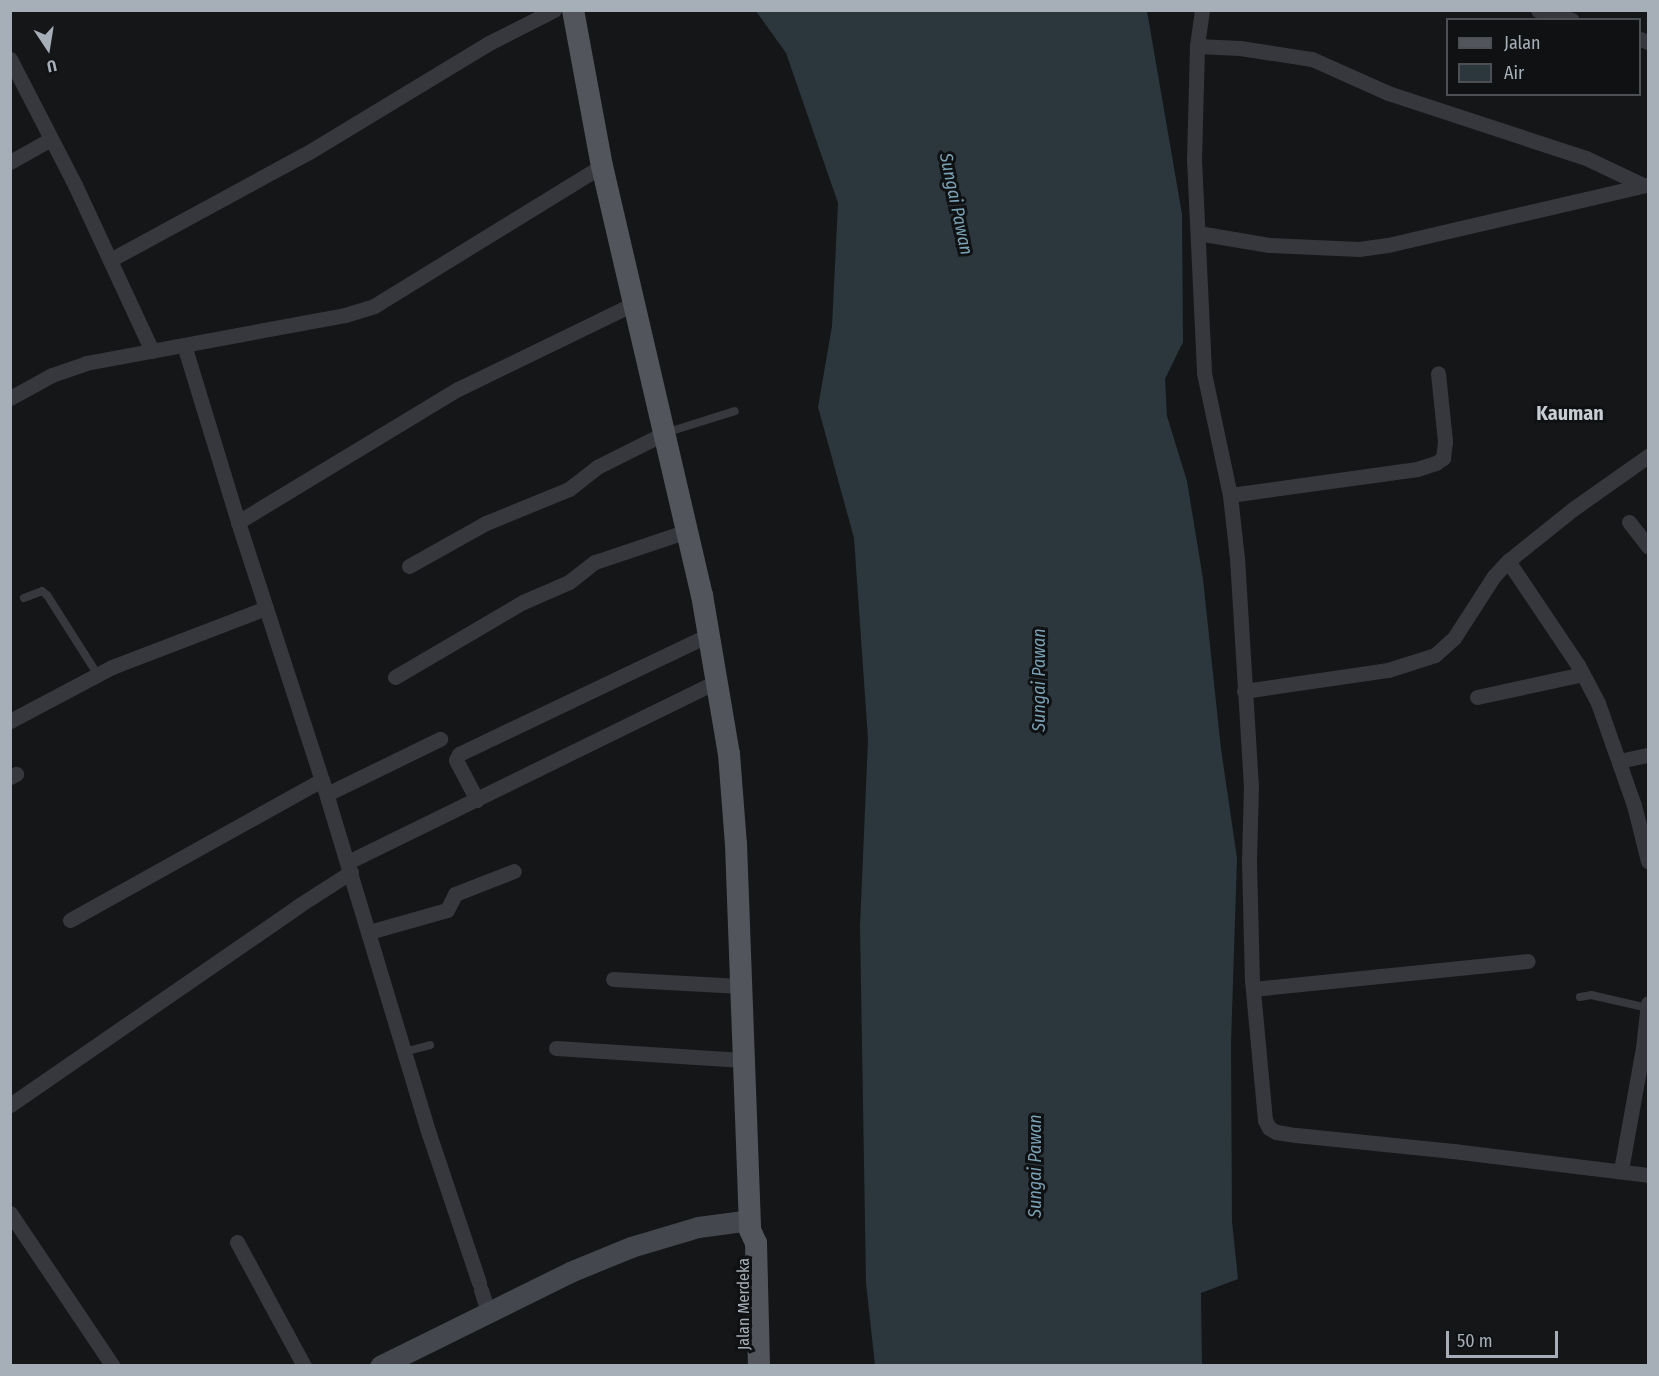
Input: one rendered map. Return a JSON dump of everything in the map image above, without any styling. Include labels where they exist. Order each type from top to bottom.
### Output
[{"type":"main road","name":"Jalan Merdeka","points":[[573,10],[602,166],[665,433],[709,635],[729,754],[750,1234],[751,1340],[744,1365]]},
{"type":"main road","name":"Jalan Merdeka","points":[[751,1340],[759,1365]]},
{"type":"street","points":[[110,260],[309,152],[487,44],[554,10]]},
{"type":"street","points":[[1202,10],[1197,46],[1194,159],[1204,373],[1230,495],[1237,558],[1251,792],[1249,860],[1253,989],[1261,1103],[1265,1120],[1269,1128],[1276,1132],[1621,1170],[1648,1175]]},
{"type":"street","points":[[1538,10],[1565,18]]},
{"type":"street","points":[[1197,46],[1240,48],[1312,59],[1388,93],[1586,158],[1646,185]]},
{"type":"street","points":[[10,59],[110,260],[152,351]]},
{"type":"street","points":[[10,162],[51,139]]},
{"type":"street","points":[[10,398],[74,366],[345,315],[374,306],[602,166]]},
{"type":"street","points":[[1198,233],[1269,246],[1359,249],[1388,245],[1646,185]]},
{"type":"street","points":[[238,522],[458,389],[635,303]]},
{"type":"street","points":[[184,345],[238,522],[349,867],[404,1052],[488,1312]]},
{"type":"street","points":[[1230,495],[1418,469],[1436,464],[1443,458],[1445,441],[1438,373]]},
{"type":"street","points":[[409,566],[496,518],[560,494],[579,483],[597,467],[665,433]]},
{"type":"street","points":[[1244,692],[1388,670],[1435,655],[1455,638],[1494,576],[1508,561],[1574,509],[1648,456]]},
{"type":"street","points":[[1629,522],[1648,546]]},
{"type":"street","points":[[395,677],[523,602],[569,582],[595,562],[687,531]]},
{"type":"street","points":[[1508,561],[1583,674],[1598,703],[1644,838],[1648,861]]},
{"type":"street","points":[[10,721],[98,675],[177,640],[266,608]]},
{"type":"street","points":[[477,800],[456,760],[459,754],[709,635]]},
{"type":"street","points":[[1477,697],[1583,674]]},
{"type":"street","points":[[12,1101],[298,906],[349,867],[477,800],[717,681]]},
{"type":"street","points":[[70,920],[324,787],[440,739]]},
{"type":"street","points":[[1619,761],[1648,755]]},
{"type":"street","points":[[369,932],[447,910],[455,894],[514,871]]},
{"type":"street","points":[[1253,989],[1528,961]]},
{"type":"street","points":[[613,979],[740,986]]},
{"type":"street","points":[[1621,1170],[1648,1003]]},
{"type":"street","points":[[556,1048],[743,1060]]},
{"type":"street","points":[[10,1213],[113,1365]]},
{"type":"street","points":[[380,1365],[570,1272],[631,1247],[698,1227],[750,1234]]},
{"type":"street","points":[[237,1242],[304,1365]]},
{"type":"lane","points":[[665,433],[735,411]]},
{"type":"lane","points":[[24,598],[42,591],[47,596],[98,675]]},
{"type":"lane","points":[[1580,997],[1591,995],[1648,1008]]},
{"type":"lane","points":[[404,1052],[430,1045]]},
{"type":"water","name":"Sungai Pawan","points":[[756,11],[1147,11],[1182,214],[1183,342],[1165,379],[1167,416],[1187,481],[1203,579],[1221,749],[1237,858],[1231,1044],[1232,1221],[1238,1279],[1201,1293],[1202,1365],[875,1365],[866,1283],[860,926],[868,739],[854,538],[818,407],[832,326],[838,203],[786,53]]},
{"type":"district","name":"Kauman","points":[[1570,413]]}]
